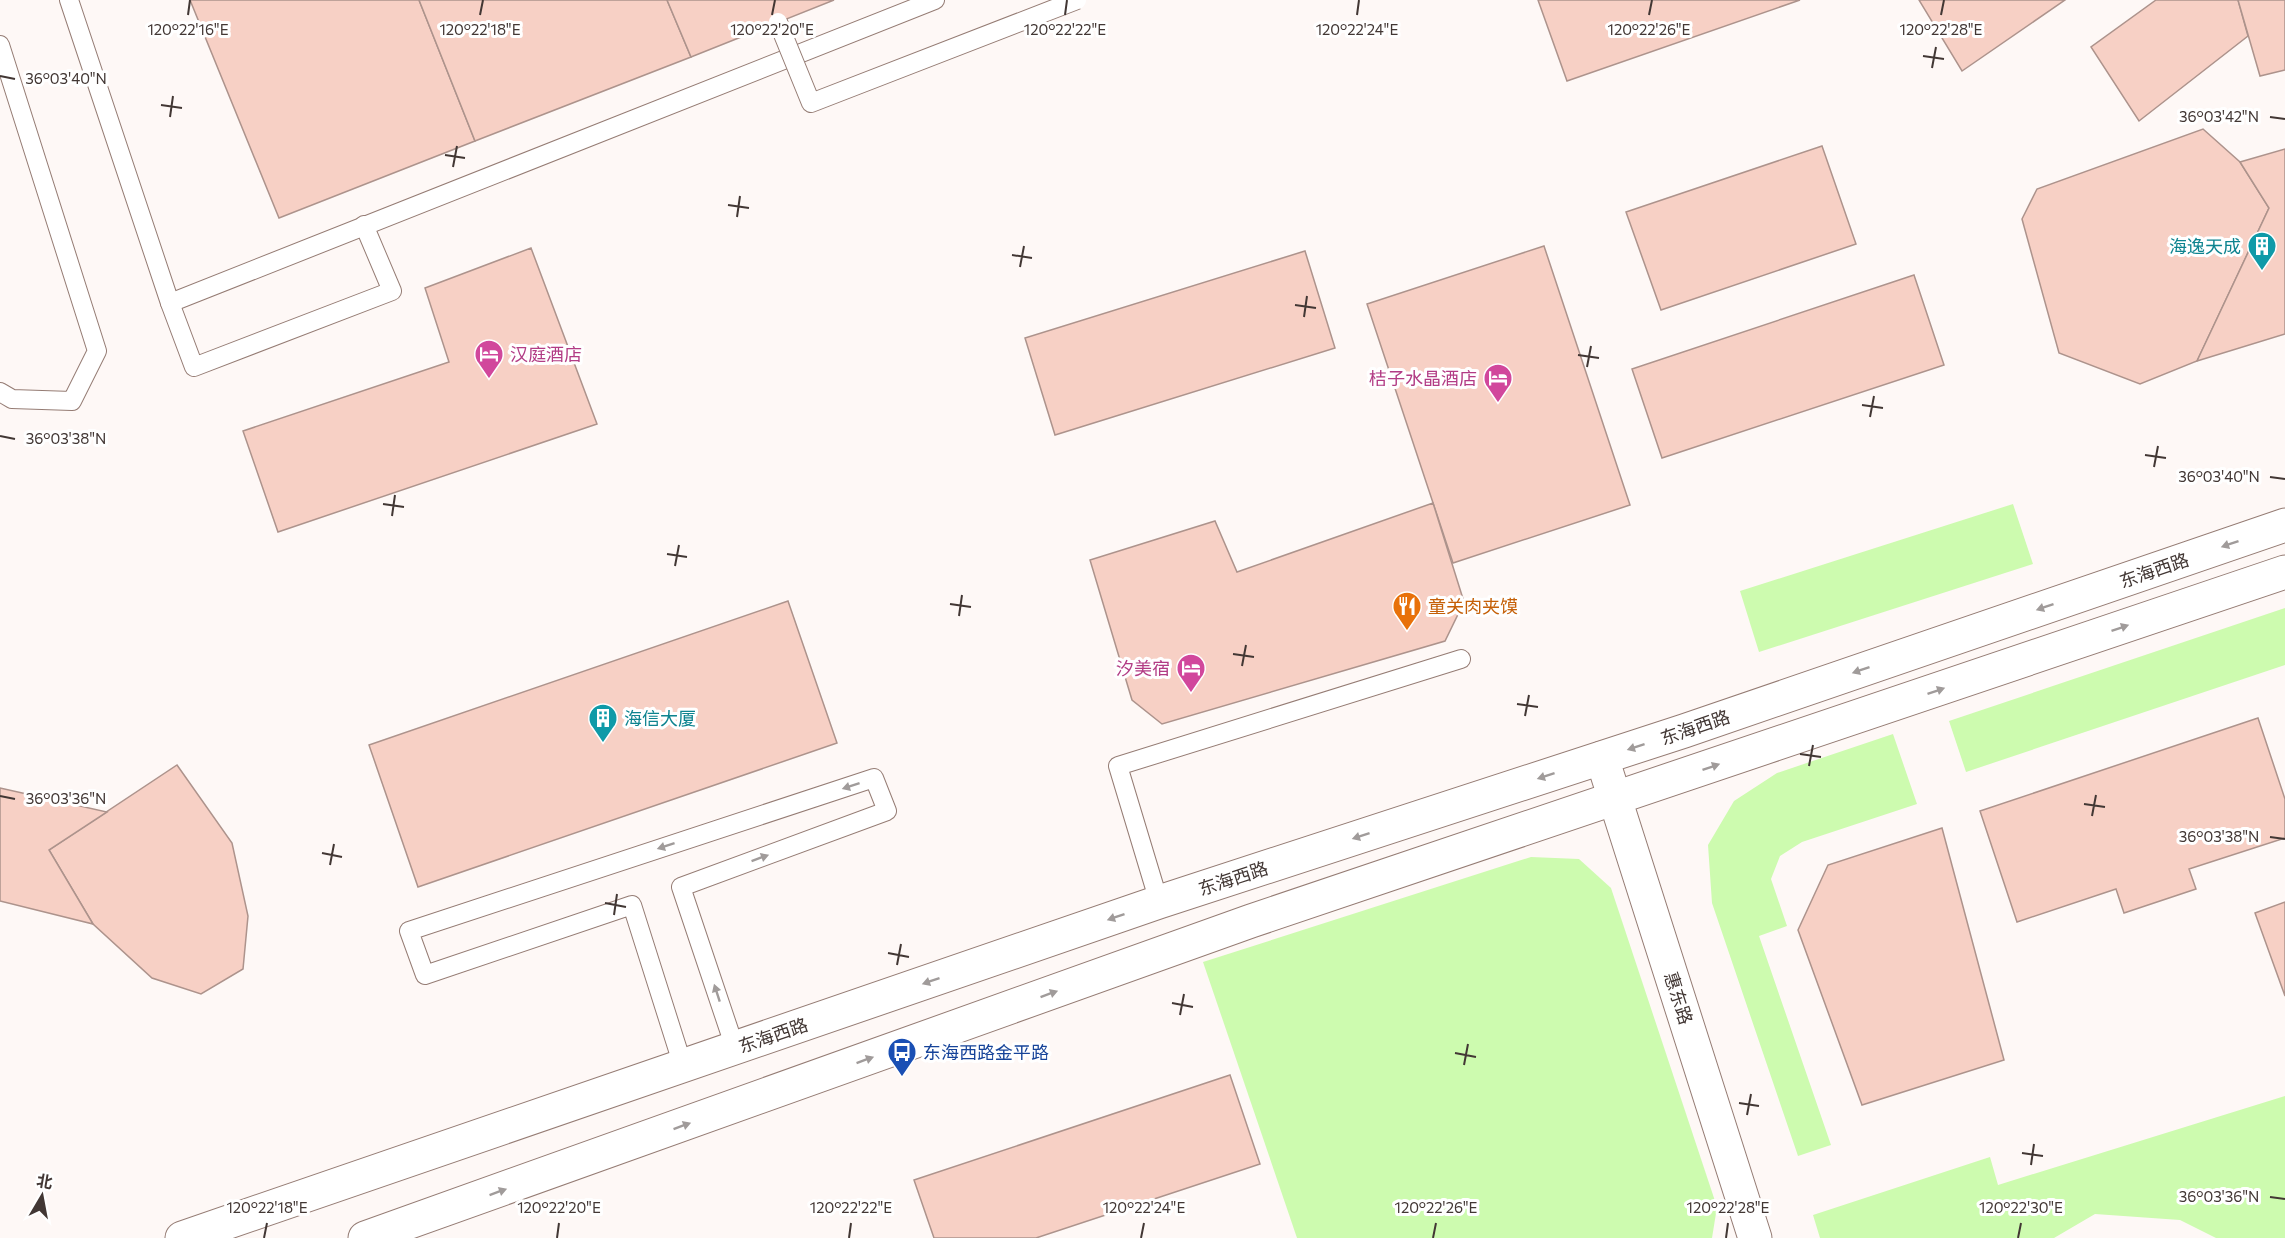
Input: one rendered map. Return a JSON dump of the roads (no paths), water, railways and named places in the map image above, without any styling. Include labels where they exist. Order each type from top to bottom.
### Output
[{"type":"main road","name":"东海西路","points":[[183,1238],[1159,902],[1602,758],[2285,525]]},
{"type":"main road","points":[[365,1238],[1251,921],[2285,572]]},
{"type":"main road","name":"惠东路","points":[[1602,758],[1755,1238]]},
{"type":"lane","points":[[69,0],[170,303],[194,367],[393,291],[364,225]]},
{"type":"lane","points":[[170,303],[935,0]]},
{"type":"lane","points":[[778,22],[811,104],[1077,0]]},
{"type":"lane","points":[[0,45],[97,351],[72,401],[12,399],[0,392]]},
{"type":"lane","points":[[1159,902],[1118,766],[1461,659]]},
{"type":"lane","points":[[683,1066],[632,905],[425,975],[409,930],[874,778],[887,811],[681,887],[735,1048]]},
{"type":"place","name":"海逸天成","points":[[2262,272]]},
{"type":"place","name":"汉庭酒店","points":[[489,380]]},
{"type":"place","name":"桔子水晶酒店","points":[[1498,404]]},
{"type":"place","name":"童关肉夹馍","points":[[1407,632]]},
{"type":"place","name":"汐美宿","points":[[1191,694]]},
{"type":"place","name":"海信大厦","points":[[603,744]]},
{"type":"place","name":"东海西路金平路","points":[[902,1078]]}]
